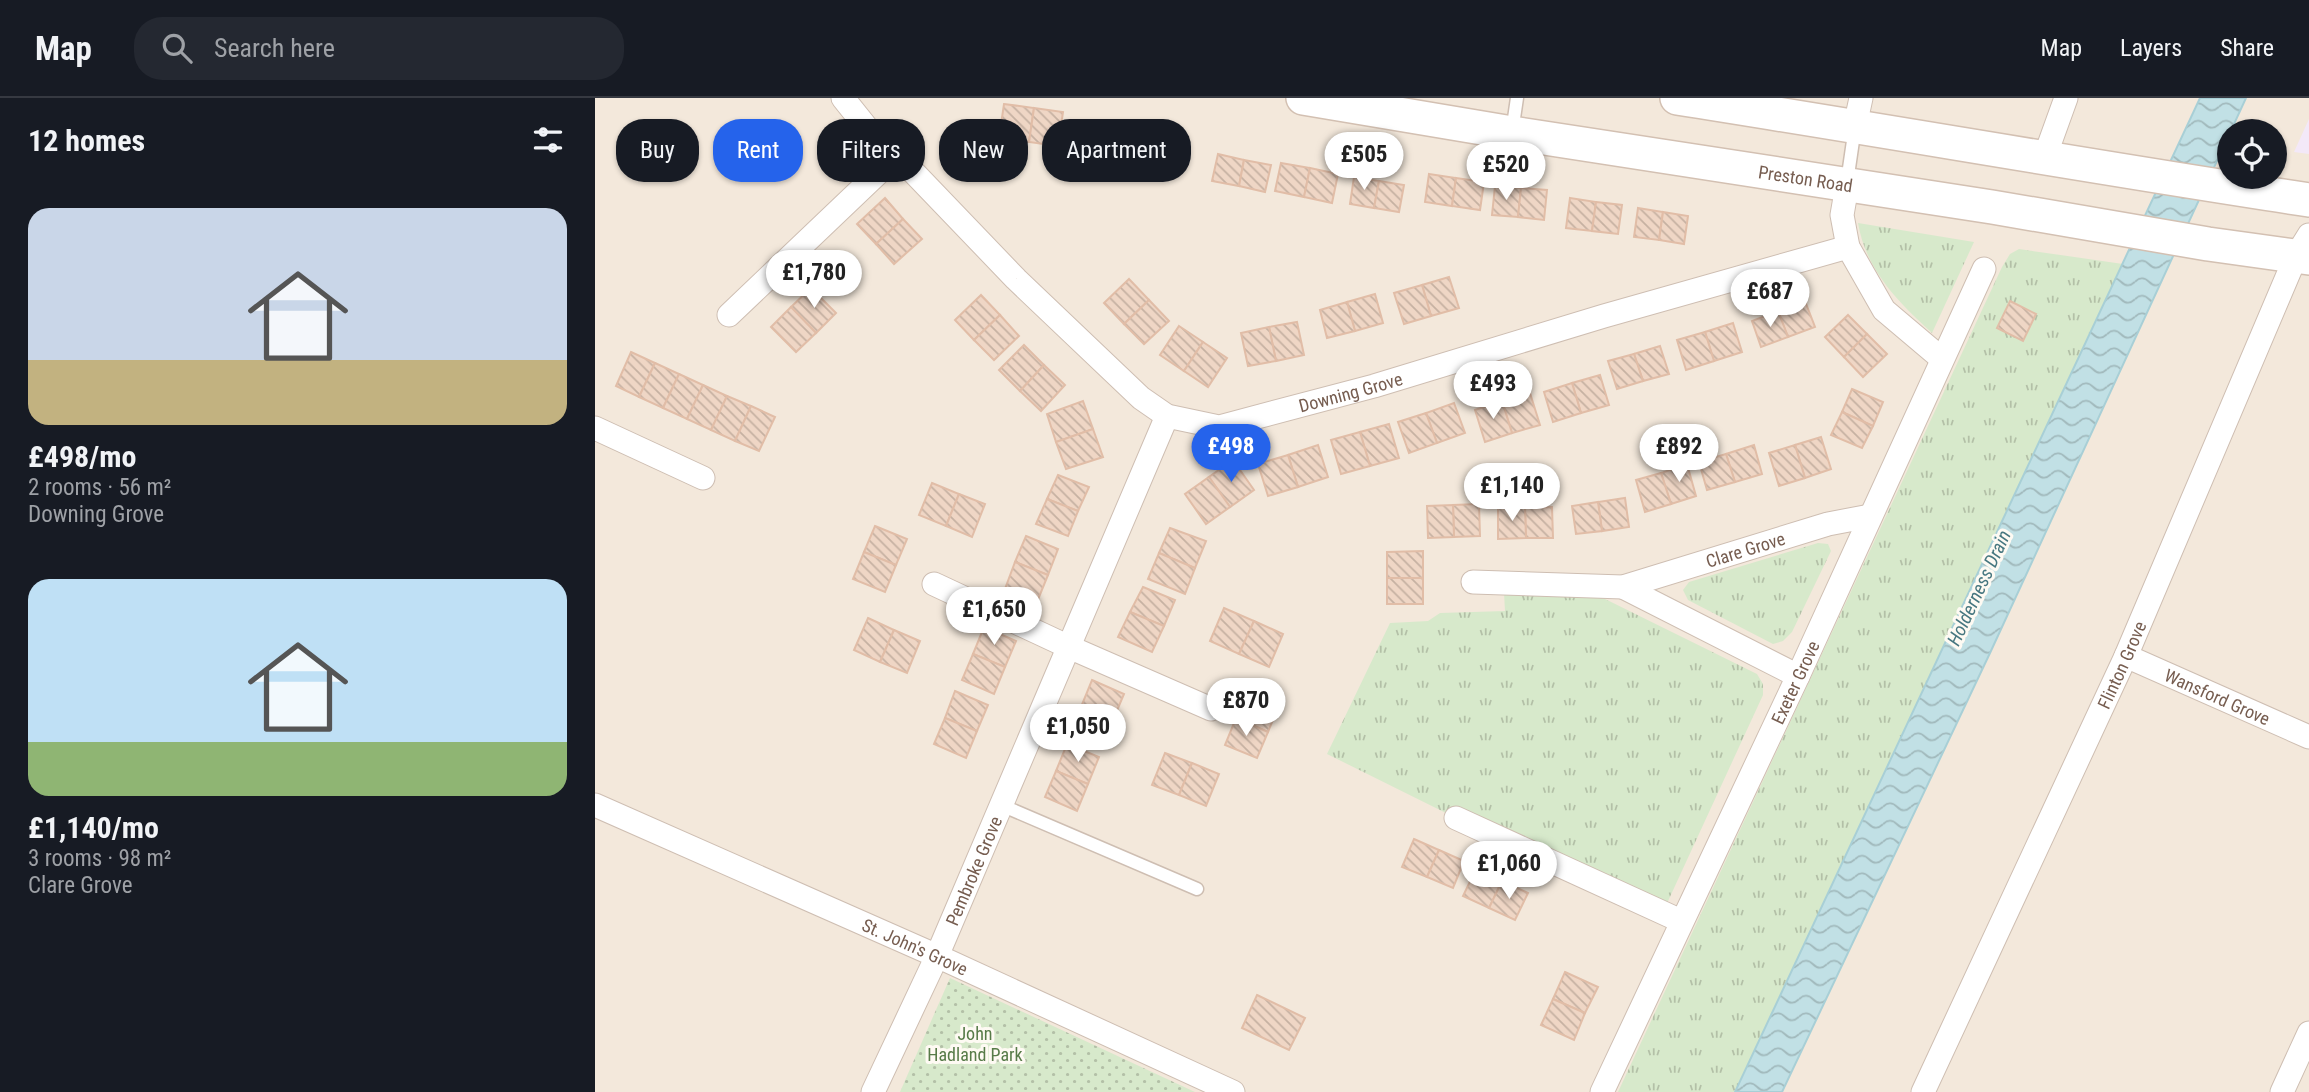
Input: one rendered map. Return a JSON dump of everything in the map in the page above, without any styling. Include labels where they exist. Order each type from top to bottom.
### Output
[{"type":"street","name":"Downing Grove","points":[[843,98],[860,119]]},
{"type":"street","name":"Preston Road","points":[[1303,98],[1512,134],[1992,206],[2208,244],[2305,250]]},
{"type":"street","points":[[1677,98],[1858,112],[2044,159],[2309,200]]},
{"type":"street","points":[[2044,159],[2066,98]]},
{"type":"street","points":[[729,315],[869,182]]},
{"type":"street","name":"Downing Grove","points":[[923,182],[1016,279],[1141,398],[1167,416],[1219,427],[1374,386],[1604,316],[1848,247]]},
{"type":"street","points":[[1847,186],[1842,215],[1848,247],[1884,310],[1942,359]]},
{"type":"street","name":"Flinton Grove","points":[[1923,1092],[2126,656],[2305,250]]},
{"type":"street","name":"Exeter Grove","points":[[1602,1092],[1798,676],[1984,269]]},
{"type":"street","name":"Pembroke Grove","points":[[873,1092],[937,956],[1167,416]]},
{"type":"street","points":[[595,428],[703,478]]},
{"type":"street","name":"Clare Grove","points":[[1473,582],[1623,587],[1828,524],[1870,516]]},
{"type":"street","points":[[934,584],[1211,709]]},
{"type":"street","name":"Clare Grove","points":[[1623,587],[1798,676]]},
{"type":"street","name":"Wansford Grove","points":[[2126,656],[2309,737]]},
{"type":"street","name":"St. John's Grove","points":[[595,806],[937,956],[1233,1092]]},
{"type":"street","points":[[1456,818],[1681,920]]},
{"type":"street","points":[[2282,1092],[2309,1032]]},
{"type":"lane","points":[[1512,134],[1517,98]]},
{"type":"lane","points":[[1847,186],[1858,112]]},
{"type":"lane","points":[[1001,805],[1197,890]]},
{"type":"shaded area","points":[[595,98],[2309,98],[2309,1092],[595,1092]]},
{"type":"shaded area","points":[[2309,119],[2309,154],[2294,152]]},
{"type":"green space","points":[[1858,223],[1974,242],[1932,333],[1885,284],[1868,256]]},
{"type":"green space","points":[[2019,249],[2123,264],[1735,1092],[1618,1092],[2002,267],[2010,254]]},
{"type":"green space","points":[[1818,543],[1828,544],[1831,551],[1792,632],[1783,641],[1773,644],[1688,600],[1683,590],[1689,582]]},
{"type":"green space","points":[[1504,593],[1599,596],[1757,674],[1763,684],[1763,695],[1663,912],[1456,818],[1327,754],[1390,623],[1428,621],[1440,613],[1505,611]]},
{"type":"green space","name":"John Hadland Park","points":[[950,978],[1195,1092],[900,1092]]},
{"type":"water","name":"Holderness Drain","points":[[2200,98],[2246,98],[2236,119],[2217,119],[2217,161],[1990,653],[1782,1092],[1735,1092]]},
{"type":"building","points":[[1004,104],[1034,108],[1029,142],[1028,119],[1002,119]]},
{"type":"building","points":[[1034,108],[1063,112],[1062,119],[1042,119],[1042,144],[1029,142]]},
{"type":"building","points":[[1218,154],[1244,160],[1239,186],[1212,181]]},
{"type":"building","points":[[1244,160],[1271,165],[1265,192],[1239,186]]},
{"type":"building","points":[[1281,163],[1310,168],[1304,197],[1275,191]]},
{"type":"building","points":[[1310,168],[1338,174],[1332,203],[1304,197]]},
{"type":"building","points":[[1429,174],[1456,178],[1452,206],[1425,202]]},
{"type":"building","points":[[1354,177],[1379,181],[1374,208],[1350,204]]},
{"type":"building","points":[[1456,178],[1484,182],[1480,210],[1452,206]]},
{"type":"building","points":[[1379,181],[1404,185],[1399,212],[1374,208]]},
{"type":"building","points":[[1495,186],[1521,188],[1518,217],[1492,215]]},
{"type":"building","points":[[1521,188],[1547,190],[1544,220],[1518,217]]},
{"type":"building","points":[[885,198],[903,219],[876,244],[857,224]]},
{"type":"building","points":[[1570,198],[1596,202],[1592,231],[1566,228]]},
{"type":"building","points":[[1596,202],[1622,205],[1618,234],[1592,231]]},
{"type":"building","points":[[1638,208],[1663,212],[1659,240],[1634,237]]},
{"type":"building","points":[[1663,212],[1688,216],[1684,244],[1659,240]]},
{"type":"building","points":[[903,219],[922,239],[894,264],[876,244]]},
{"type":"building","points":[[1449,277],[1459,308],[1431,316],[1422,285]]},
{"type":"building","points":[[1129,279],[1149,300],[1124,324],[1104,303]]},
{"type":"building","points":[[1422,285],[1431,316],[1404,324],[1394,293]]},
{"type":"building","points":[[811,288],[836,313],[816,333],[791,307]]},
{"type":"building","points":[[1375,294],[1383,323],[1355,331],[1347,302]]},
{"type":"building","points":[[981,295],[1000,315],[974,340],[955,320]]},
{"type":"building","points":[[1149,300],[1169,321],[1144,344],[1124,324]]},
{"type":"building","points":[[1805,301],[1815,327],[1788,337],[1778,311]]},
{"type":"building","points":[[2010,301],[2036,314],[2023,341],[1997,328]]},
{"type":"building","points":[[1347,302],[1355,331],[1327,338],[1320,310]]},
{"type":"building","points":[[791,307],[816,333],[796,352],[771,327]]},
{"type":"building","points":[[1778,311],[1788,337],[1761,347],[1752,321]]},
{"type":"building","points":[[1000,315],[1019,336],[994,360],[974,340]]},
{"type":"building","points":[[1848,315],[1867,334],[1844,357],[1825,337]]},
{"type":"building","points":[[1297,322],[1304,355],[1276,361],[1269,327]]},
{"type":"building","points":[[1733,323],[1742,352],[1714,361],[1705,332]]},
{"type":"building","points":[[1179,326],[1203,342],[1184,371],[1160,355]]},
{"type":"building","points":[[1269,327],[1276,361],[1248,366],[1241,333]]},
{"type":"building","points":[[1705,332],[1714,361],[1686,370],[1677,340]]},
{"type":"building","points":[[1867,334],[1887,354],[1863,377],[1844,357]]},
{"type":"building","points":[[1203,342],[1227,358],[1208,387],[1184,371]]},
{"type":"building","points":[[1024,345],[1044,365],[1020,391],[999,370]]},
{"type":"building","points":[[1660,346],[1669,374],[1643,381],[1634,354]]},
{"type":"building","points":[[631,352],[655,363],[639,397],[616,386]]},
{"type":"building","points":[[1634,354],[1643,381],[1617,389],[1608,361]]},
{"type":"building","points":[[655,363],[679,374],[663,408],[639,397]]},
{"type":"building","points":[[1044,365],[1065,385],[1041,411],[1020,391]]},
{"type":"building","points":[[679,374],[703,385],[687,419],[663,408]]},
{"type":"building","points":[[1600,375],[1609,405],[1581,413],[1572,383]]},
{"type":"building","points":[[1572,383],[1581,413],[1553,422],[1544,392]]},
{"type":"building","points":[[703,385],[727,396],[711,430],[687,419]]},
{"type":"building","points":[[1852,389],[1883,402],[1873,426],[1842,412]]},
{"type":"building","points":[[1530,393],[1540,425],[1512,433],[1502,401]]},
{"type":"building","points":[[727,396],[751,406],[735,441],[711,430]]},
{"type":"building","points":[[1083,401],[1093,429],[1056,442],[1047,414]]},
{"type":"building","points":[[1502,401],[1512,433],[1485,442],[1475,410]]},
{"type":"building","points":[[1454,403],[1465,433],[1437,443],[1426,413]]},
{"type":"building","points":[[751,406],[775,417],[759,451],[735,441]]},
{"type":"building","points":[[1842,412],[1873,426],[1862,448],[1831,435]]},
{"type":"building","points":[[1426,413],[1437,443],[1409,453],[1398,422]]},
{"type":"building","points":[[1389,424],[1399,458],[1370,466],[1360,432]]},
{"type":"building","points":[[1093,429],[1103,457],[1066,469],[1056,442]]},
{"type":"building","points":[[1360,432],[1370,466],[1341,474],[1331,440]]},
{"type":"building","points":[[1821,437],[1831,469],[1805,478],[1795,445]]},
{"type":"building","points":[[1318,445],[1328,477],[1298,487],[1288,455]]},
{"type":"building","points":[[1754,445],[1762,474],[1735,482],[1726,454]]},
{"type":"building","points":[[1795,445],[1805,478],[1779,486],[1769,453]]},
{"type":"building","points":[[1726,454],[1735,482],[1707,490],[1699,462]]},
{"type":"building","points":[[1288,455],[1298,487],[1268,496],[1258,464]]},
{"type":"building","points":[[1233,460],[1254,490],[1230,507],[1209,477]]},
{"type":"building","points":[[1687,464],[1696,496],[1671,504],[1661,473]]},
{"type":"building","points":[[1661,473],[1671,504],[1645,512],[1636,480]]},
{"type":"building","points":[[1058,475],[1089,487],[1078,511],[1047,499]]},
{"type":"building","points":[[1209,477],[1230,507],[1206,524],[1185,494]]},
{"type":"building","points":[[932,483],[959,494],[946,526],[919,515]]},
{"type":"building","points":[[959,494],[985,504],[972,537],[946,526]]},
{"type":"building","points":[[1625,498],[1629,527],[1602,531],[1598,502]]},
{"type":"building","points":[[1047,499],[1078,511],[1068,536],[1036,524]]},
{"type":"building","points":[[1598,502],[1602,531],[1576,534],[1572,506]]},
{"type":"building","points":[[1479,504],[1480,536],[1454,537],[1453,505]]},
{"type":"building","points":[[1453,505],[1454,537],[1428,538],[1427,506]]},
{"type":"building","points":[[1552,507],[1553,538],[1526,538],[1525,508]]},
{"type":"building","points":[[1498,508],[1525,508],[1526,538],[1498,539]]},
{"type":"building","points":[[875,526],[907,539],[896,565],[864,552]]},
{"type":"building","points":[[1170,528],[1206,541],[1195,568],[1159,553]]},
{"type":"building","points":[[1026,536],[1058,549],[1048,575],[1015,562]]},
{"type":"building","points":[[1423,551],[1423,578],[1387,578],[1387,552]]},
{"type":"building","points":[[864,552],[896,565],[885,592],[853,579]]},
{"type":"building","points":[[1159,553],[1195,568],[1185,594],[1148,579]]},
{"type":"building","points":[[1015,562],[1048,575],[1037,602],[1005,589]]},
{"type":"building","points":[[1387,578],[1423,578],[1423,604],[1387,604]]},
{"type":"building","points":[[1143,587],[1175,600],[1164,626],[1130,612]]},
{"type":"building","points":[[1224,608],[1254,621],[1239,654],[1210,641]]},
{"type":"building","points":[[1130,612],[1164,626],[1152,652],[1118,637]]},
{"type":"building","points":[[868,618],[894,630],[880,662],[854,650]]},
{"type":"building","points":[[1254,621],[1283,634],[1269,667],[1239,654]]},
{"type":"building","points":[[984,627],[1016,641],[1005,667],[973,654]]},
{"type":"building","points":[[894,630],[920,641],[907,673],[880,662]]},
{"type":"building","points":[[973,654],[1005,667],[994,694],[962,680]]},
{"type":"building","points":[[1092,680],[1124,694],[1113,720],[1081,707]]},
{"type":"building","points":[[955,691],[988,705],[977,731],[945,718]]},
{"type":"building","points":[[1246,692],[1279,705],[1268,732],[1236,718]]},
{"type":"building","points":[[1081,707],[1113,720],[1103,747],[1070,734]]},
{"type":"building","points":[[945,718],[977,731],[966,758],[934,744]]},
{"type":"building","points":[[1236,718],[1268,732],[1257,758],[1225,745]]},
{"type":"building","points":[[1067,744],[1099,757],[1088,784],[1056,771]]},
{"type":"building","points":[[1165,753],[1192,763],[1179,795],[1152,785]]},
{"type":"building","points":[[1192,763],[1219,774],[1206,806],[1179,795]]},
{"type":"building","points":[[1056,771],[1088,784],[1077,811],[1045,797]]},
{"type":"building","points":[[1414,839],[1439,850],[1427,877],[1402,867]]},
{"type":"building","points":[[1439,850],[1464,861],[1453,888],[1427,877]]},
{"type":"building","points":[[1476,869],[1502,881],[1489,908],[1463,896]]},
{"type":"building","points":[[1502,881],[1528,893],[1515,920],[1489,908]]},
{"type":"building","points":[[1565,972],[1598,987],[1585,1013],[1553,999]]},
{"type":"building","points":[[1257,995],[1305,1018],[1289,1050],[1242,1028]]},
{"type":"building","points":[[1553,999],[1585,1013],[1574,1040],[1541,1025]]}]
